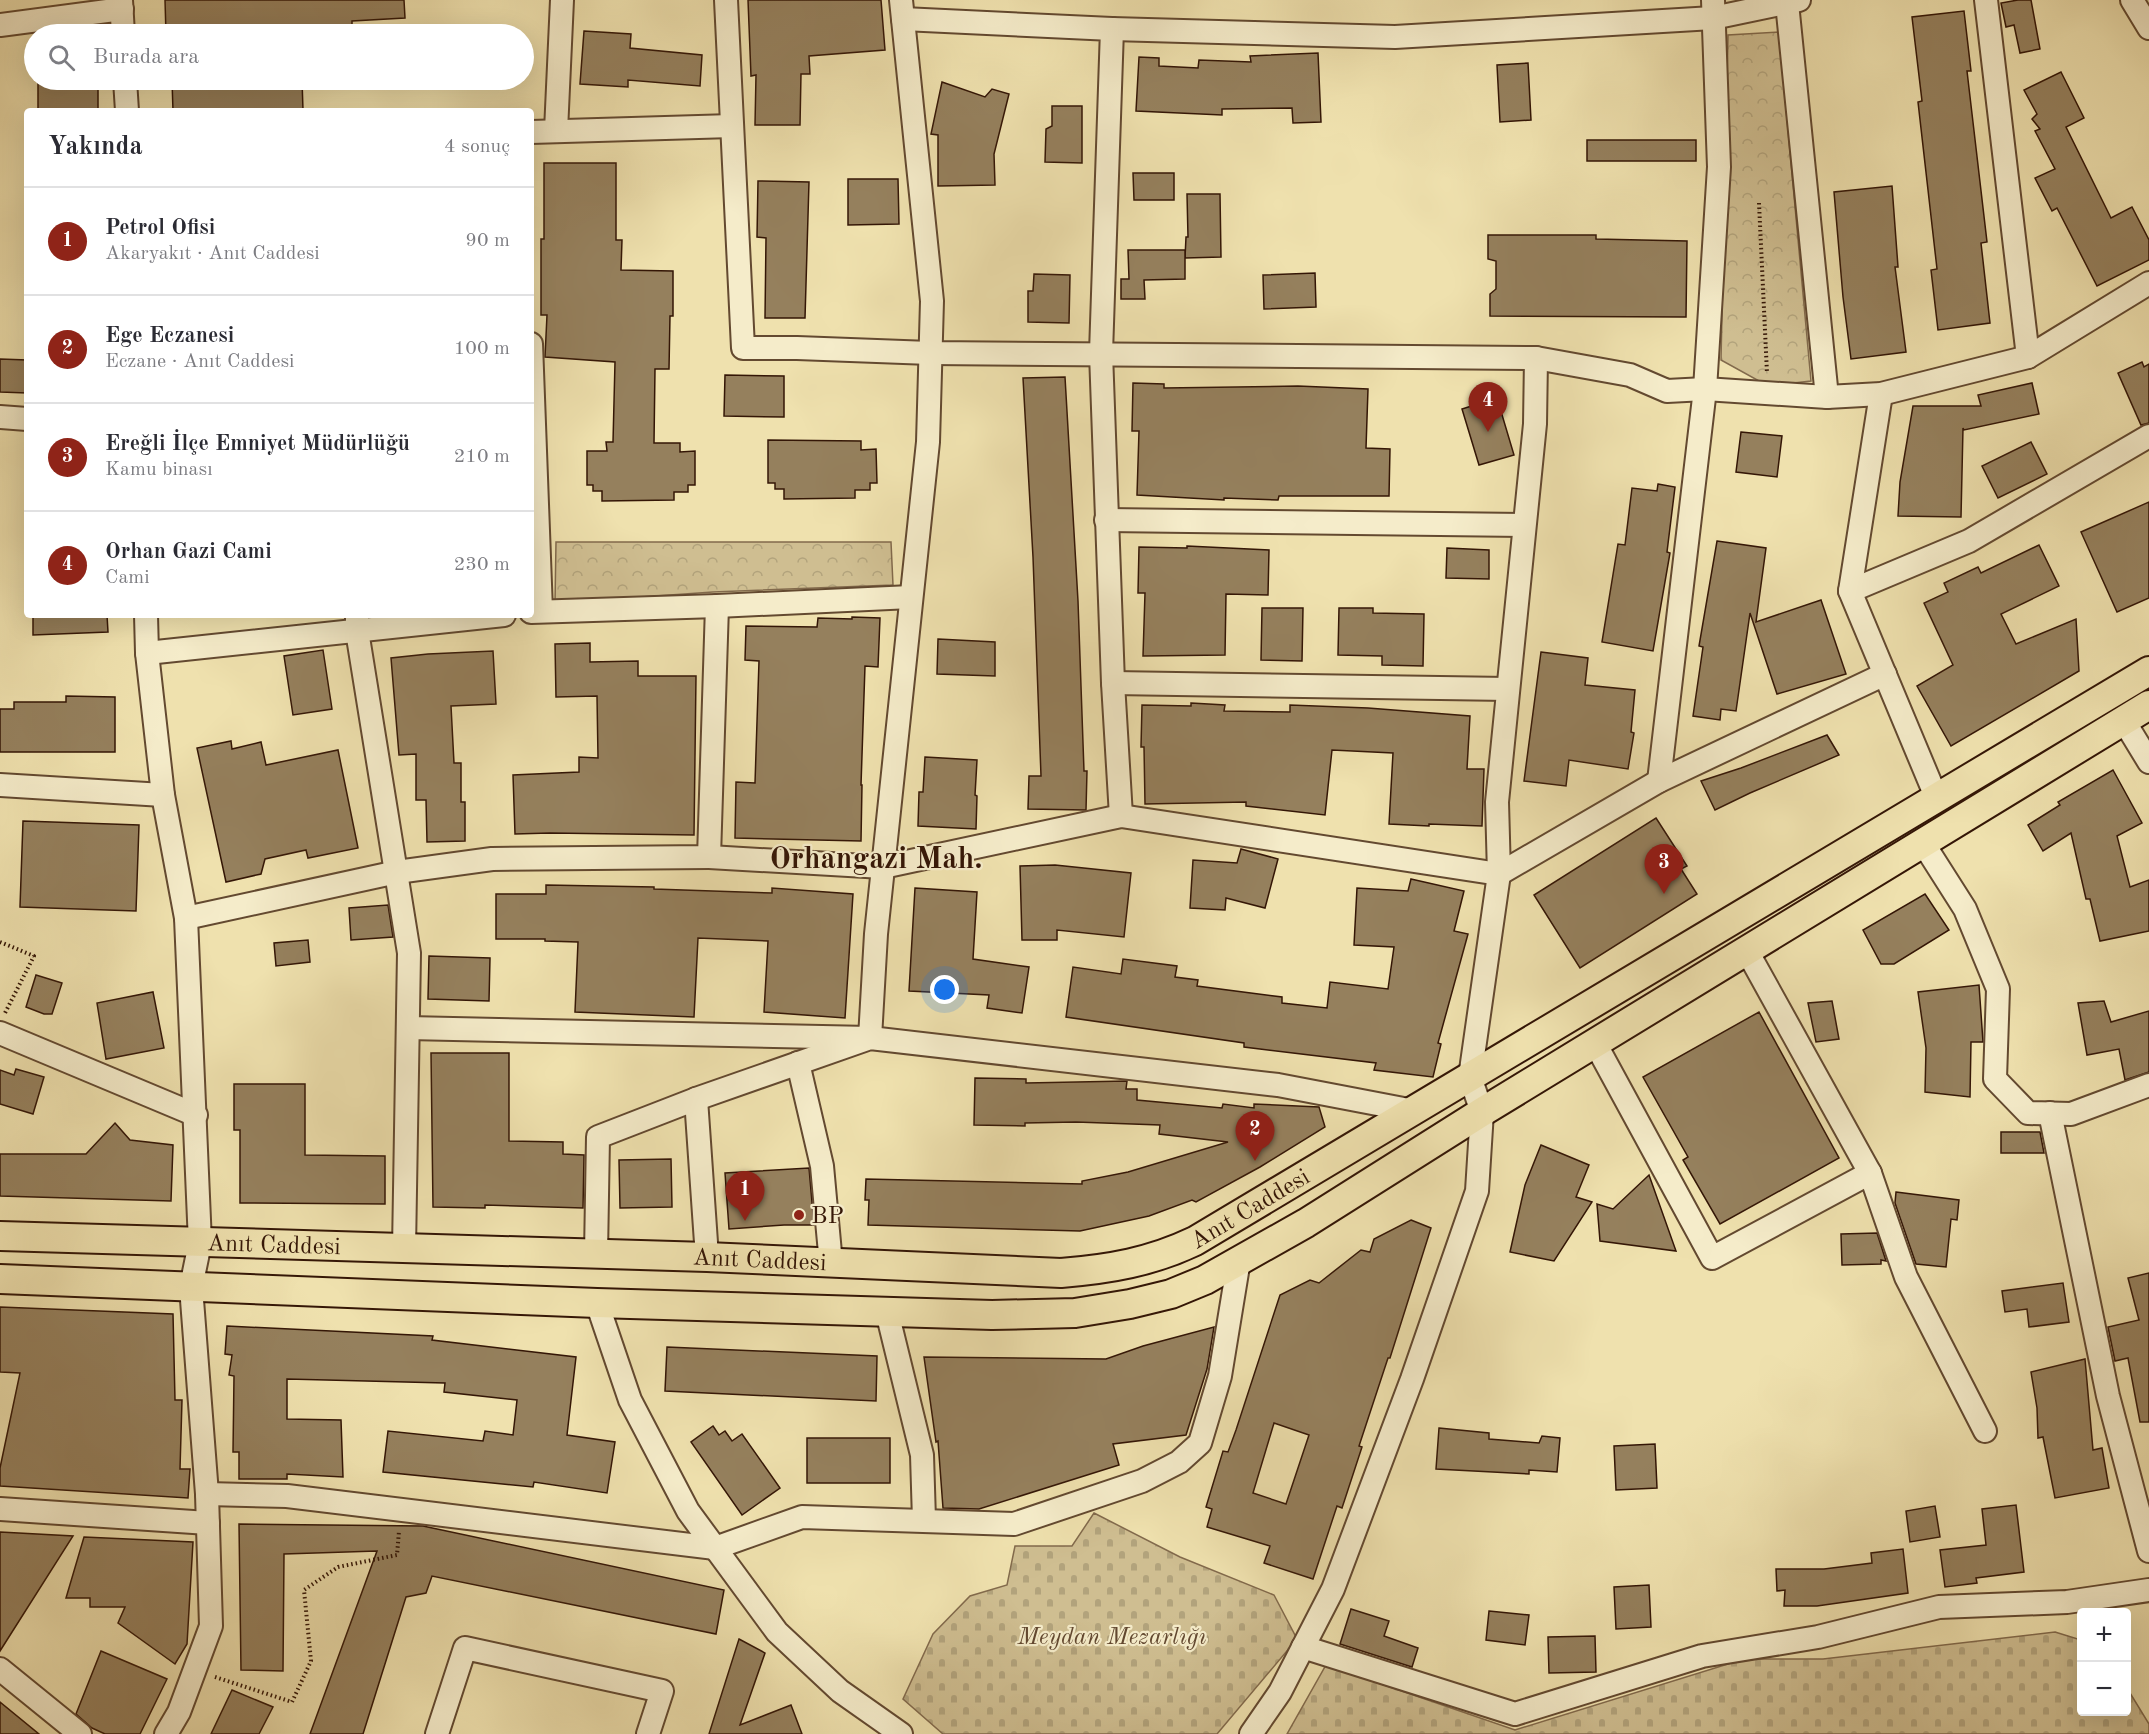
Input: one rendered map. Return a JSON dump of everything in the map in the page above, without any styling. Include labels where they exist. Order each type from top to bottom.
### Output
[{"type":"main road","name":"Anıt Caddesi","points":[[0,1236],[707,1257],[1061,1273],[1133,1264],[1168,1254],[1195,1241],[2149,671]]},
{"type":"main road","points":[[0,1279],[597,1303],[1041,1315],[1085,1312],[1171,1294],[1205,1280],[1306,1223],[1482,1112],[2149,705]]},
{"type":"street","points":[[556,131],[562,0]]},
{"type":"street","points":[[726,0],[743,348],[930,353],[1536,358],[1630,375],[1667,391],[1705,389],[1827,397],[1881,394],[2028,357],[2149,283]]},
{"type":"street","points":[[1986,0],[2028,357]]},
{"type":"street","points":[[2132,0],[2149,28]]},
{"type":"street","points":[[870,1038],[876,934],[928,442],[932,301],[902,10],[1112,29],[1395,37],[1793,1],[1827,397]]},
{"type":"street","points":[[0,25],[121,4],[122,24]]},
{"type":"street","points":[[1659,781],[1705,389],[1719,167],[1713,9]]},
{"type":"street","points":[[1112,29],[1101,353],[1113,683],[1121,816]]},
{"type":"street","points":[[126,90],[127,108]]},
{"type":"street","points":[[534,132],[732,126]]},
{"type":"street","points":[[1251,1734],[1280,1692],[1333,1588],[1412,1379],[1477,1191],[1482,1112],[1470,1077],[1499,874],[1497,802],[1535,423],[1536,358]]},
{"type":"street","points":[[1881,394],[1850,591],[1937,799]]},
{"type":"street","points":[[0,417],[24,419]]},
{"type":"street","points":[[1850,591],[1969,541],[2149,436]]},
{"type":"street","points":[[534,505],[536,612],[911,597]]},
{"type":"street","points":[[1106,520],[1524,525]]},
{"type":"street","points":[[710,857],[717,606]]},
{"type":"street","points":[[146,618],[147,653],[163,795],[186,918],[200,1243],[191,1287],[207,1494],[211,1626],[179,1712],[166,1734]]},
{"type":"street","points":[[147,653],[357,623],[449,618]]},
{"type":"street","points":[[357,623],[410,953],[404,1249]]},
{"type":"street","points":[[186,918],[397,872],[492,859],[710,857],[884,867],[1121,816],[1499,874],[1659,781],[1885,674]]},
{"type":"street","points":[[1113,683],[1508,689]]},
{"type":"street","points":[[2124,721],[2146,752]]},
{"type":"street","points":[[0,785],[163,795]]},
{"type":"street","points":[[1923,843],[1965,909],[1998,989],[1995,1079],[2028,1113],[2071,1114],[2149,1086]]},
{"type":"street","points":[[1747,951],[1870,1173],[1906,1277],[1985,1431]]},
{"type":"street","points":[[1,1026],[196,1115]]},
{"type":"street","points":[[408,1028],[870,1038],[1278,1085],[1414,1112]]},
{"type":"street","points":[[596,1254],[598,1137],[696,1099],[870,1038]]},
{"type":"street","points":[[1595,1043],[1712,1258],[1870,1173]]},
{"type":"street","points":[[798,1063],[822,1166],[831,1264]]},
{"type":"street","points":[[696,1099],[707,1257]]},
{"type":"street","points":[[2050,1113],[2108,1396],[2149,1551]]},
{"type":"street","points":[[207,1494],[287,1496],[715,1548],[802,1517],[1014,1524],[1142,1481],[1179,1462],[1200,1443],[1217,1387],[1239,1260]]},
{"type":"street","points":[[597,1303],[630,1400],[688,1511],[777,1632],[840,1690],[893,1731]]},
{"type":"street","points":[[887,1312],[921,1455],[924,1520]]},
{"type":"street","points":[[0,1509],[208,1523]]},
{"type":"street","points":[[1303,1647],[1515,1714],[1702,1656],[1818,1637],[1939,1607],[2067,1602],[2149,1590]]},
{"type":"street","points":[[437,1734],[465,1648],[662,1690],[648,1734]]},
{"type":"street","points":[[0,1669],[80,1734]]},
{"type":"path","points":[[1759,203],[1768,393]]},
{"type":"path","points":[[0,942],[34,956],[1,1026]]},
{"type":"path","points":[[195,1670],[292,1702],[311,1661],[304,1590],[338,1567],[397,1555],[400,1509]]},
{"type":"green space","points":[[1779,32],[1811,381],[1768,386],[1721,360],[1728,35]]},
{"type":"green space","points":[[556,542],[891,542],[893,585],[713,592],[555,603]]},
{"type":"green space","name":"Meydan Mezarlığı","points":[[1094,1513],[1180,1557],[1274,1595],[1297,1639],[1217,1734],[943,1734],[903,1699],[933,1634],[970,1596],[1007,1585],[1015,1546],[1072,1546]]},
{"type":"green space","points":[[2055,1632],[2077,1639],[2077,1716],[2131,1716],[2131,1695],[2149,1724],[2149,1734],[1287,1734],[1326,1665],[1515,1730],[1744,1659],[1823,1659]]},
{"type":"building","points":[[165,0],[404,0],[405,18],[352,21],[352,24],[166,24]]},
{"type":"building","points":[[748,0],[881,0],[885,50],[809,56],[810,74],[801,74],[800,125],[755,125],[756,75],[751,76]]},
{"type":"building","points":[[2031,0],[2040,49],[2020,53],[2014,25],[2006,27],[2001,3]]},
{"type":"building","points":[[1964,11],[1971,71],[1967,71],[1987,242],[1981,243],[1990,323],[1938,330],[1931,270],[1937,269],[1918,102],[1922,101],[1912,17]]},
{"type":"building","points":[[584,31],[631,34],[630,48],[702,55],[700,86],[628,80],[628,87],[580,84]]},
{"type":"building","points":[[1318,53],[1321,122],[1293,123],[1292,108],[1222,109],[1222,115],[1136,111],[1139,57],[1159,58],[1159,66],[1198,68],[1199,60],[1251,62],[1250,56]]},
{"type":"building","points":[[1528,63],[1531,120],[1500,122],[1497,65]]},
{"type":"building","points":[[2061,72],[2084,118],[2066,127],[2111,218],[2132,207],[2149,240],[2149,260],[2097,286],[2057,208],[2052,211],[2035,178],[2055,169],[2035,131],[2040,129],[2032,119],[2037,114],[2024,90]]},
{"type":"building","points":[[942,82],[985,97],[992,89],[1009,94],[994,154],[995,185],[938,186],[938,135],[931,134]]},
{"type":"building","points":[[38,90],[98,90],[98,108],[38,108]]},
{"type":"building","points":[[172,90],[302,90],[303,108],[173,108]]},
{"type":"building","points":[[1052,106],[1082,106],[1082,163],[1045,162],[1046,129],[1052,126]]},
{"type":"building","points":[[1587,140],[1696,140],[1696,161],[1587,161]]},
{"type":"building","points":[[544,163],[616,163],[616,240],[622,240],[621,270],[673,271],[673,316],[670,316],[669,369],[655,369],[654,443],[680,443],[680,452],[695,451],[695,485],[688,485],[688,492],[674,492],[674,500],[602,501],[602,491],[593,491],[593,485],[587,485],[587,451],[607,451],[606,442],[613,442],[615,362],[545,357],[547,315],[541,315]]},
{"type":"building","points":[[1133,173],[1174,173],[1174,200],[1134,200]]},
{"type":"building","points":[[848,179],[898,179],[899,224],[848,225]]},
{"type":"building","points":[[758,181],[809,182],[805,318],[765,318],[766,238],[757,237]]},
{"type":"building","points":[[1892,186],[1898,267],[1895,267],[1906,352],[1851,359],[1834,192]]},
{"type":"building","points":[[1187,194],[1220,194],[1221,257],[1185,258],[1186,237],[1188,237]]},
{"type":"building","points":[[1488,235],[1596,235],[1596,239],[1687,241],[1686,317],[1490,316],[1490,294],[1496,289],[1496,261],[1488,259]]},
{"type":"building","points":[[1128,250],[1185,250],[1185,279],[1144,280],[1145,299],[1121,299],[1121,279],[1129,279]]},
{"type":"building","points":[[1315,273],[1316,307],[1264,309],[1263,275]]},
{"type":"building","points":[[1034,274],[1070,275],[1069,323],[1028,322],[1028,291],[1033,291]]},
{"type":"building","points":[[0,359],[24,360],[24,393],[0,392]]},
{"type":"building","points":[[2142,362],[2144,367],[2149,364],[2149,423],[2141,425],[2118,373]]},
{"type":"building","points":[[725,375],[784,376],[784,417],[724,416]]},
{"type":"building","points":[[1065,377],[1078,601],[1084,771],[1087,771],[1086,810],[1028,809],[1029,776],[1041,776],[1033,557],[1023,378]]},
{"type":"building","points":[[1133,383],[1164,384],[1164,388],[1298,386],[1368,389],[1366,448],[1390,449],[1389,496],[1279,496],[1278,500],[1224,498],[1224,500],[1137,495],[1139,431],[1132,431]]},
{"type":"building","points":[[2032,383],[2039,414],[1964,430],[1963,428],[1961,517],[1898,516],[1900,482],[1913,406],[1981,406],[1978,395]]},
{"type":"building","points":[[1497,398],[1514,455],[1479,465],[1462,409]]},
{"type":"building","points":[[1741,432],[1782,436],[1777,477],[1736,472]]},
{"type":"building","points":[[768,440],[861,441],[861,450],[876,449],[877,483],[870,483],[870,490],[855,490],[855,498],[784,499],[784,489],[775,489],[775,483],[768,483]]},
{"type":"building","points":[[2031,442],[2047,474],[1998,498],[1982,466]]},
{"type":"building","points":[[1658,484],[1675,487],[1667,552],[1670,553],[1653,651],[1602,642],[1618,544],[1625,545],[1632,488],[1657,491]]},
{"type":"building","points":[[2149,502],[2149,598],[2117,612],[2081,532]]},
{"type":"building","points":[[1717,541],[1766,548],[1756,622],[1821,600],[1846,674],[1777,694],[1750,613],[1736,711],[1721,709],[1720,720],[1693,716],[1703,647],[1699,646]]},
{"type":"building","points":[[2039,545],[2059,586],[2001,614],[2016,644],[2076,619],[2079,671],[1951,746],[1917,686],[1953,665],[1924,603],[1948,592],[1944,583],[1978,567],[1981,573]]},
{"type":"building","points":[[1187,546],[1269,550],[1268,595],[1226,594],[1225,655],[1143,656],[1145,593],[1138,593],[1139,547],[1187,548]]},
{"type":"building","points":[[1447,548],[1489,550],[1489,579],[1446,578]]},
{"type":"building","points":[[1262,608],[1303,608],[1302,661],[1261,660]]},
{"type":"building","points":[[1339,608],[1373,608],[1373,613],[1424,614],[1423,666],[1382,665],[1382,656],[1338,655]]},
{"type":"building","points":[[852,617],[880,618],[878,667],[865,666],[861,841],[735,838],[736,782],[755,783],[759,661],[745,660],[746,626],[817,627],[818,618],[852,619]]},
{"type":"building","points":[[33,618],[107,618],[108,632],[33,635]]},
{"type":"building","points":[[938,639],[995,642],[995,676],[937,674]]},
{"type":"building","points":[[590,643],[590,662],[638,661],[638,676],[696,676],[694,835],[515,834],[513,775],[579,772],[579,757],[598,758],[597,696],[556,697],[555,644]]},
{"type":"building","points":[[323,650],[332,709],[293,715],[284,656]]},
{"type":"building","points":[[493,651],[496,704],[451,706],[454,763],[461,763],[461,802],[465,802],[465,841],[427,842],[426,800],[416,800],[416,754],[399,755],[391,658]]},
{"type":"building","points":[[1541,652],[1588,658],[1585,685],[1635,690],[1631,732],[1634,733],[1628,769],[1569,760],[1566,786],[1524,781]]},
{"type":"building","points":[[66,696],[115,697],[115,752],[0,752],[0,709],[14,709],[14,702],[66,702]]},
{"type":"building","points":[[1191,703],[1225,705],[1224,711],[1290,712],[1290,705],[1470,716],[1467,769],[1484,769],[1482,826],[1389,824],[1393,753],[1332,750],[1325,815],[1246,806],[1246,802],[1145,804],[1144,747],[1141,747],[1142,705],[1191,706]]},
{"type":"building","points":[[1827,735],[1839,755],[1715,810],[1701,781]]},
{"type":"building","points":[[231,741],[232,749],[261,742],[266,765],[338,750],[358,848],[308,858],[306,850],[265,859],[261,874],[226,882],[197,748]]},
{"type":"building","points":[[925,757],[977,760],[976,829],[918,826],[919,792],[923,792]]},
{"type":"building","points":[[2113,770],[2142,823],[2117,836],[2130,887],[2149,880],[2149,931],[2100,941],[2090,899],[2086,899],[2071,833],[2043,851],[2028,825],[2060,805],[2058,802]]},
{"type":"building","points":[[1656,818],[1687,866],[1681,869],[1697,894],[1580,968],[1534,895]]},
{"type":"building","points":[[23,821],[139,825],[136,911],[20,907]]},
{"type":"building","points":[[1241,849],[1278,859],[1265,908],[1226,898],[1225,910],[1190,908],[1193,860],[1237,863]]},
{"type":"building","points":[[1055,865],[1131,873],[1124,937],[1057,930],[1057,940],[1022,940],[1020,866]]},
{"type":"building","points":[[1411,879],[1464,891],[1454,931],[1468,934],[1438,1043],[1441,1044],[1433,1077],[1374,1070],[1376,1063],[1244,1047],[1244,1043],[1066,1017],[1073,967],[1121,974],[1123,959],[1177,966],[1175,977],[1198,980],[1197,986],[1282,997],[1282,1003],[1327,1008],[1330,982],[1388,989],[1394,947],[1354,945],[1357,888],[1408,891]]},
{"type":"building","points":[[546,885],[654,887],[654,889],[772,893],[772,888],[853,894],[845,1018],[764,1012],[768,941],[698,938],[694,1017],[575,1012],[578,942],[496,939],[496,894],[546,894]]},
{"type":"building","points":[[915,888],[977,892],[973,959],[1029,967],[1022,1013],[987,1008],[989,995],[909,991]]},
{"type":"building","points":[[1925,894],[1949,930],[1894,964],[1881,964],[1863,930]]},
{"type":"building","points":[[388,905],[393,937],[351,940],[349,908]]},
{"type":"building","points":[[308,940],[310,962],[276,966],[274,943]]},
{"type":"building","points":[[429,956],[490,958],[489,1001],[428,999]]},
{"type":"building","points":[[36,975],[62,983],[52,1014],[44,1014],[26,1007]]},
{"type":"building","points":[[1979,985],[1983,1042],[1971,1042],[1970,1097],[1925,1092],[1926,1048],[1918,992]]},
{"type":"building","points":[[153,992],[164,1048],[106,1059],[97,1003]]},
{"type":"building","points":[[1832,1001],[1839,1039],[1816,1042],[1808,1003]]},
{"type":"building","points":[[2104,1001],[2111,1022],[2149,1011],[2149,1072],[2125,1080],[2119,1049],[2087,1055],[2078,1003]]},
{"type":"building","points":[[1759,1012],[1839,1158],[1720,1224],[1683,1160],[1688,1157],[1643,1077]]},
{"type":"building","points":[[431,1053],[509,1053],[509,1141],[563,1142],[563,1154],[584,1155],[583,1208],[485,1205],[485,1208],[433,1207]]},
{"type":"building","points":[[16,1069],[44,1077],[33,1114],[0,1104],[0,1070],[14,1075]]},
{"type":"building","points":[[975,1078],[1026,1079],[1026,1083],[1127,1081],[1126,1089],[1137,1089],[1137,1100],[1222,1108],[1223,1104],[1254,1108],[1254,1104],[1319,1107],[1325,1127],[1260,1167],[1196,1202],[1192,1200],[1149,1216],[1080,1231],[868,1225],[869,1200],[865,1200],[866,1179],[1082,1184],[1082,1181],[1128,1172],[1228,1142],[1159,1134],[1160,1125],[1076,1122],[1025,1123],[1025,1126],[974,1125]]},
{"type":"building","points":[[234,1084],[305,1084],[305,1155],[385,1156],[385,1204],[240,1203],[240,1130],[234,1130]]},
{"type":"building","points":[[115,1123],[130,1140],[173,1145],[171,1201],[0,1196],[0,1154],[86,1154]]},
{"type":"building","points":[[2001,1132],[2040,1132],[2044,1153],[2001,1153]]},
{"type":"building","points":[[1541,1145],[1589,1165],[1576,1197],[1592,1202],[1554,1261],[1510,1252],[1525,1185]]},
{"type":"building","points":[[671,1159],[672,1207],[620,1208],[619,1160]]},
{"type":"building","points":[[809,1168],[814,1225],[729,1229],[725,1173]]},
{"type":"building","points":[[1649,1175],[1676,1251],[1600,1241],[1597,1204],[1613,1209]]},
{"type":"building","points":[[1896,1192],[1959,1200],[1957,1220],[1951,1219],[1946,1267],[1916,1264],[1895,1203]]},
{"type":"building","points":[[1411,1220],[1431,1228],[1390,1358],[1388,1358],[1359,1446],[1362,1447],[1342,1508],[1337,1506],[1313,1579],[1264,1563],[1270,1546],[1207,1527],[1212,1509],[1206,1507],[1223,1451],[1228,1452],[1236,1430],[1280,1295],[1310,1280],[1319,1283],[1361,1250],[1370,1252],[1374,1239]],"holes":[[[1274,1423],[1309,1435],[1286,1504],[1253,1493]]]},
{"type":"building","points":[[1877,1233],[1886,1261],[1881,1260],[1881,1264],[1842,1265],[1841,1234]]},
{"type":"building","points":[[2149,1273],[2149,1422],[2140,1422],[2128,1358],[2115,1361],[2108,1327],[2139,1320],[2128,1278]]},
{"type":"building","points":[[2063,1283],[2069,1322],[2029,1327],[2027,1309],[2005,1312],[2002,1291]]},
{"type":"building","points":[[0,1307],[173,1314],[175,1400],[182,1400],[180,1469],[190,1469],[188,1498],[0,1486],[0,1468],[20,1373],[0,1372]]},
{"type":"building","points":[[227,1326],[433,1336],[432,1340],[576,1357],[567,1435],[615,1442],[607,1493],[534,1482],[533,1487],[383,1472],[388,1431],[483,1441],[485,1431],[513,1435],[517,1400],[444,1392],[445,1383],[287,1379],[287,1419],[341,1420],[343,1477],[287,1474],[287,1479],[239,1479],[239,1452],[233,1452],[234,1376],[229,1375],[232,1355],[225,1354]]},
{"type":"building","points":[[1214,1327],[1207,1369],[1186,1435],[1113,1444],[1119,1465],[979,1509],[943,1508],[938,1441],[936,1442],[924,1357],[1106,1359],[1143,1346]]},
{"type":"building","points":[[667,1347],[877,1356],[876,1401],[665,1391]]},
{"type":"building","points":[[2085,1359],[2093,1450],[2102,1448],[2109,1488],[2055,1498],[2043,1437],[2038,1438],[2037,1408],[2031,1372]]},
{"type":"building","points":[[713,1426],[719,1435],[725,1431],[732,1441],[742,1434],[780,1488],[742,1515],[691,1442]]},
{"type":"building","points":[[1439,1428],[1489,1433],[1489,1439],[1539,1443],[1542,1436],[1560,1438],[1557,1472],[1529,1470],[1529,1474],[1436,1469]]},
{"type":"building","points":[[807,1438],[890,1438],[890,1483],[807,1483]]},
{"type":"building","points":[[1655,1444],[1657,1488],[1616,1490],[1614,1446]]},
{"type":"building","points":[[2016,1505],[2024,1572],[1976,1578],[1977,1583],[1945,1587],[1940,1550],[1986,1545],[1982,1509]]},
{"type":"building","points":[[1935,1506],[1940,1537],[1910,1542],[1906,1511]]},
{"type":"building","points":[[239,1524],[423,1526],[724,1590],[716,1634],[432,1576],[426,1593],[406,1597],[363,1734],[310,1734],[377,1551],[284,1554],[283,1671],[241,1670]]},
{"type":"building","points":[[0,1532],[73,1536],[0,1651]]},
{"type":"building","points":[[84,1537],[193,1542],[187,1644],[175,1664],[118,1623],[125,1607],[90,1607],[90,1598],[66,1598]]},
{"type":"building","points":[[1903,1549],[1908,1593],[1817,1606],[1784,1606],[1785,1590],[1777,1591],[1776,1569],[1824,1569],[1872,1563],[1871,1553]]},
{"type":"building","points":[[1649,1585],[1651,1627],[1616,1629],[1614,1587]]},
{"type":"building","points":[[1351,1609],[1389,1621],[1384,1636],[1418,1648],[1412,1667],[1340,1644]]},
{"type":"building","points":[[1489,1611],[1529,1615],[1525,1645],[1486,1640]]},
{"type":"building","points":[[1595,1636],[1596,1672],[1549,1673],[1548,1637]]},
{"type":"building","points":[[739,1639],[765,1653],[740,1725],[791,1705],[802,1734],[709,1734]]},
{"type":"building","points":[[101,1651],[167,1679],[140,1734],[105,1734],[92,1728],[76,1714]]},
{"type":"building","points":[[232,1690],[273,1707],[259,1734],[211,1734]]},
{"type":"building","points":[[0,1702],[39,1734],[0,1734]]},
{"type":"place","name":"Orhan Gazi Cami","points":[[1488,432]]},
{"type":"place","name":"Ereğli İlçe Emniyet Müdürlüğü","points":[[1664,894]]},
{"type":"place","name":"Ege Eczanesi","points":[[1255,1161]]},
{"type":"place","name":"BP","points":[[799,1215]]},
{"type":"place","name":"Petrol Ofisi","points":[[745,1221]]},
{"type":"district","name":"Orhangazi Mah.","points":[[876,858]]}]
